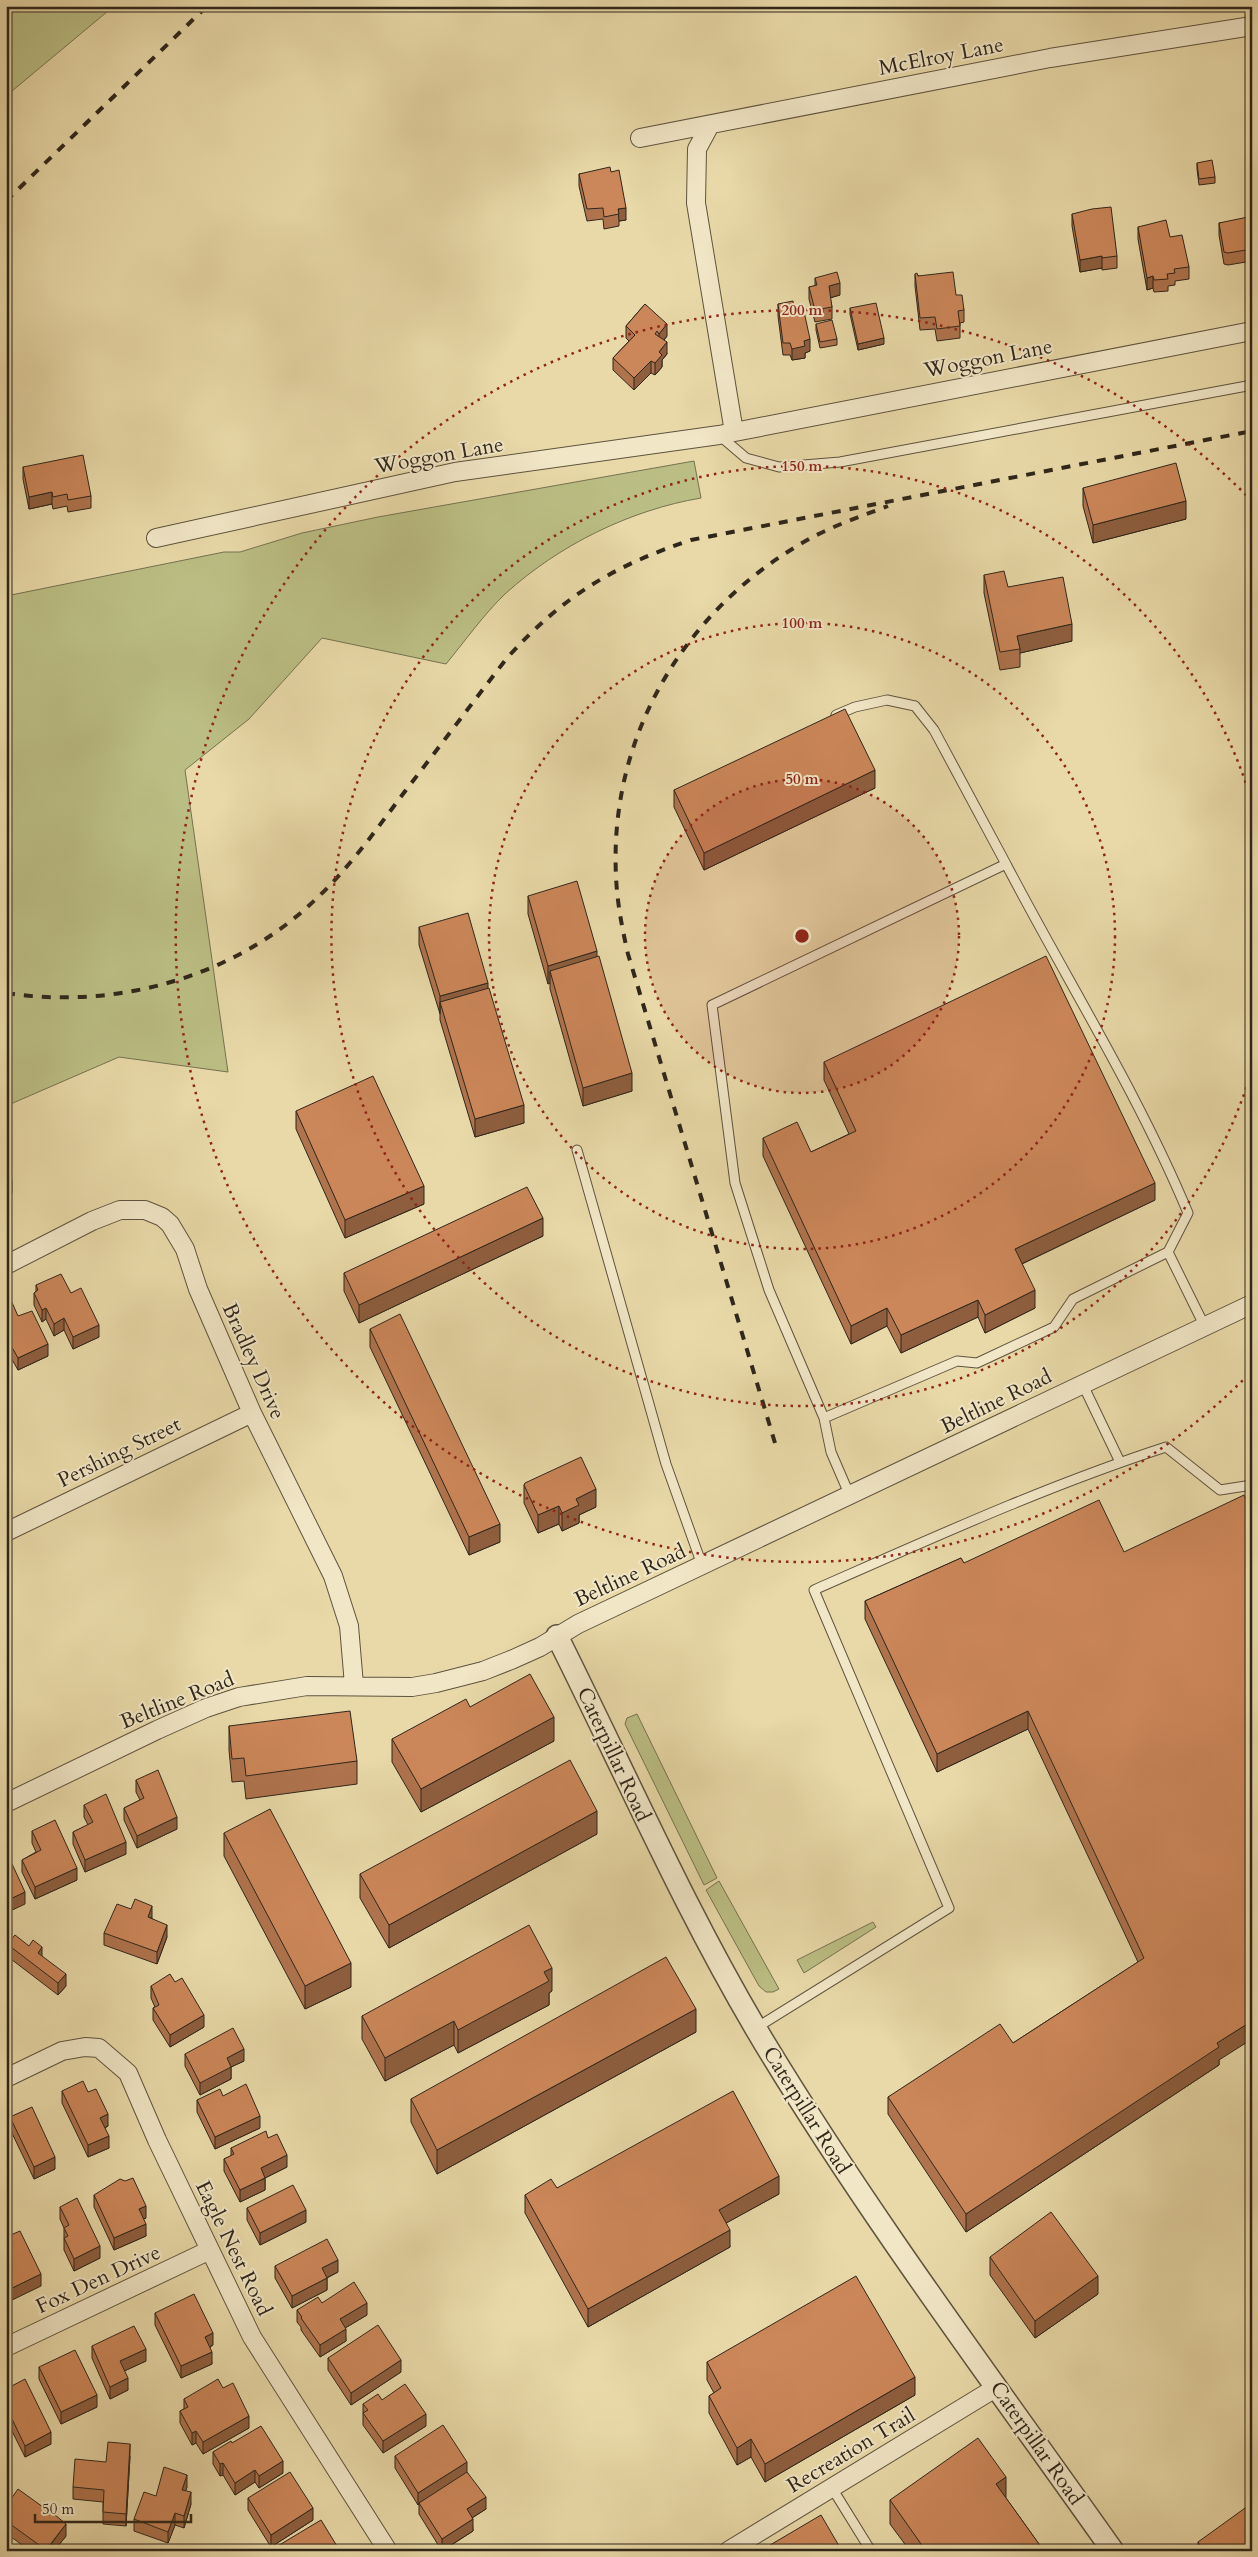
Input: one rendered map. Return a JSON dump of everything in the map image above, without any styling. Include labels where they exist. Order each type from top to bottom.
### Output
[{"type":"street","name":"McElroy Lane","points":[[640,138],[1050,58],[1252,26]]},
{"type":"street","points":[[710,125],[697,148],[696,203],[727,434]]},
{"type":"street","name":"Woggon Lane","points":[[156,538],[455,472],[727,434],[1252,331]]},
{"type":"street","name":"Bradley Drive","points":[[6,1265],[113,1212],[133,1209],[145,1210],[162,1217],[176,1232],[185,1249],[198,1289],[252,1413],[333,1576],[349,1626],[354,1685]]},
{"type":"street","name":"Beltline Road","points":[[6,1803],[206,1708],[239,1697],[276,1689],[354,1685],[412,1687],[483,1671],[540,1647],[557,1636],[702,1565],[1205,1327],[1250,1308]]},
{"type":"street","name":"Pershing Street","points":[[6,1532],[252,1413]]},
{"type":"street","name":"Caterpillar Road","points":[[557,1636],[655,1841],[756,2028],[842,2168],[1113,2551]]},
{"type":"street","name":"Eagle Nest Road","points":[[6,2078],[72,2048],[99,2048],[116,2060],[128,2073],[157,2140],[252,2337],[388,2551]]},
{"type":"street","name":"Fox Den Drive","points":[[6,2347],[210,2250]]},
{"type":"street","name":"Recreation Trail","points":[[728,2551],[997,2388]]},
{"type":"lane","points":[[727,434],[746,458],[779,467],[840,462],[1252,385]]},
{"type":"lane","points":[[824,1418],[957,1361],[977,1363],[1054,1327],[1073,1299],[1168,1252],[1188,1213],[1162,1151],[1079,995],[1050,948],[934,730],[915,706],[886,700],[854,706],[827,719]]},
{"type":"lane","points":[[850,1496],[832,1452],[824,1418],[768,1290],[735,1183],[712,1005],[1006,864]]},
{"type":"lane","points":[[577,1150],[666,1464],[702,1565]]},
{"type":"lane","points":[[1168,1252],[1205,1327]]},
{"type":"lane","points":[[1083,1385],[1120,1462]]},
{"type":"lane","points":[[756,2028],[949,1908],[814,1590],[929,1539],[1120,1462],[1166,1447],[1220,1490],[1252,1484]]},
{"type":"lane","points":[[832,2488],[871,2551]]},
{"type":"green space","points":[[6,6],[114,6],[6,96]]},
{"type":"green space","points":[[694,461],[701,498],[648,511],[622,521],[572,545],[548,560],[526,576],[497,602],[446,664],[322,638],[249,719],[185,770],[228,1072],[119,1057],[6,1106],[6,596],[224,552],[240,552],[302,533],[378,517]]},
{"type":"green space","points":[[637,1714],[717,1878],[704,1885],[625,1724],[627,1718]]},
{"type":"green space","points":[[719,1881],[779,1989],[773,1992],[766,1992],[759,1986],[706,1890]]},
{"type":"green space","points":[[873,1922],[876,1927],[804,1973],[797,1960]]},
{"type":"building","points":[[1212,160],[1215,177],[1199,179],[1197,163]]},
{"type":"building","points":[[610,167],[611,172],[619,170],[626,208],[618,209],[619,214],[604,217],[603,208],[587,209],[579,174]]},
{"type":"building","points":[[1111,207],[1117,256],[1102,258],[1102,256],[1080,260],[1072,214]]},
{"type":"building","points":[[1248,217],[1249,220],[1252,220],[1252,249],[1224,252],[1219,223]]},
{"type":"building","points":[[1166,220],[1170,237],[1182,235],[1189,267],[1174,269],[1175,273],[1167,274],[1168,279],[1154,280],[1153,276],[1147,278],[1138,227]]},
{"type":"building","points":[[837,272],[840,283],[829,286],[832,307],[815,310],[809,287],[817,285],[815,278]]},
{"type":"building","points":[[953,272],[956,295],[962,295],[964,310],[958,311],[960,326],[937,329],[935,317],[920,318],[915,274],[917,273],[918,276]]},
{"type":"building","points":[[793,301],[794,309],[803,307],[810,339],[804,341],[805,346],[792,349],[790,343],[783,343],[778,304]]},
{"type":"building","points":[[876,303],[884,338],[858,344],[850,308]]},
{"type":"building","points":[[645,304],[667,324],[659,334],[657,331],[655,334],[667,342],[659,352],[662,355],[655,363],[651,361],[634,378],[613,358],[635,335],[626,326]]},
{"type":"building","points":[[832,320],[837,339],[820,342],[816,324]]},
{"type":"building","points":[[83,455],[91,496],[68,500],[67,494],[53,497],[52,492],[29,497],[23,467]]},
{"type":"building","points":[[1176,463],[1186,501],[1093,525],[1083,488]]},
{"type":"building","points":[[1004,571],[1008,587],[1063,577],[1072,624],[1017,636],[1020,649],[1000,652],[984,575]]},
{"type":"building","points":[[845,709],[875,770],[704,853],[674,790]]},
{"type":"building","points":[[577,881],[597,951],[548,966],[528,896]]},
{"type":"building","points":[[468,913],[488,983],[440,996],[419,927]]},
{"type":"building","points":[[599,956],[632,1073],[583,1088],[550,971]]},
{"type":"building","points":[[1046,956],[1155,1183],[1015,1249],[1035,1290],[985,1315],[978,1300],[901,1335],[887,1308],[851,1326],[763,1138],[797,1122],[811,1152],[856,1131],[824,1062]]},
{"type":"building","points":[[489,988],[524,1105],[475,1119],[440,1002]]},
{"type":"building","points":[[373,1076],[424,1186],[345,1220],[296,1111]]},
{"type":"building","points":[[6,1169],[12,1181],[6,1184]]},
{"type":"building","points":[[527,1187],[543,1218],[359,1305],[344,1273]]},
{"type":"building","points":[[61,1274],[71,1293],[81,1288],[99,1325],[73,1337],[64,1318],[54,1324],[46,1308],[42,1310],[34,1293],[38,1290],[36,1285]]},
{"type":"building","points":[[10,1298],[18,1316],[32,1311],[48,1344],[18,1358],[10,1344],[6,1346],[6,1300]]},
{"type":"building","points":[[400,1314],[500,1524],[469,1537],[370,1329]]},
{"type":"building","points":[[581,1457],[596,1489],[576,1499],[579,1505],[562,1513],[559,1506],[538,1515],[524,1485],[525,1483]]},
{"type":"building","points":[[1244,1495],[1252,1511],[1252,1810],[1247,1812],[1252,1823],[1252,2021],[1217,2043],[1219,2047],[966,2214],[888,2097],[1000,2024],[1013,2043],[1144,1958],[1028,1711],[937,1754],[865,1601],[961,1558],[964,1563],[1099,1500],[1124,1552]]},
{"type":"building","points":[[530,1674],[554,1717],[421,1789],[392,1739],[466,1699],[470,1707]]},
{"type":"building","points":[[350,1711],[357,1761],[246,1776],[244,1758],[232,1759],[229,1726]]},
{"type":"building","points":[[570,1760],[597,1811],[389,1925],[360,1874]]},
{"type":"building","points":[[158,1770],[177,1817],[137,1836],[124,1808],[144,1798],[136,1780]]},
{"type":"building","points":[[106,1794],[126,1842],[85,1860],[73,1832],[93,1822],[84,1805]]},
{"type":"building","points":[[270,1809],[351,1963],[305,1986],[224,1833]]},
{"type":"building","points":[[55,1820],[77,1868],[35,1887],[22,1860],[41,1850],[32,1831]]},
{"type":"building","points":[[6,1851],[25,1892],[6,1901]]},
{"type":"building","points":[[135,1899],[152,1906],[148,1917],[167,1925],[157,1952],[104,1933],[117,1904],[131,1909]]},
{"type":"building","points":[[529,1925],[552,1968],[544,1972],[549,1981],[458,2030],[454,2021],[385,2058],[362,2016]]},
{"type":"building","points":[[15,1935],[29,1946],[33,1940],[42,1947],[38,1953],[66,1974],[58,1983],[7,1944]]},
{"type":"building","points":[[666,1957],[696,2009],[437,2150],[411,2099]]},
{"type":"building","points":[[170,1974],[175,1982],[182,1978],[204,2015],[170,2035],[153,2008],[159,2005],[151,1986]]},
{"type":"building","points":[[6,1998],[11,2002],[6,2007]]},
{"type":"building","points":[[233,2028],[244,2049],[227,2058],[231,2067],[200,2083],[185,2054]]},
{"type":"building","points":[[83,2081],[88,2092],[96,2089],[108,2114],[100,2118],[109,2136],[88,2145],[62,2091]]},
{"type":"building","points":[[246,2084],[260,2116],[215,2137],[197,2100],[220,2089],[223,2096]]},
{"type":"building","points":[[733,2091],[779,2176],[719,2210],[730,2230],[588,2309],[525,2195],[551,2179],[557,2188]]},
{"type":"building","points":[[32,2107],[55,2157],[34,2167],[10,2117]]},
{"type":"building","points":[[266,2131],[268,2138],[277,2134],[287,2155],[261,2168],[265,2178],[240,2190],[224,2159],[234,2154],[231,2148]]},
{"type":"building","points":[[133,2178],[146,2206],[139,2209],[146,2224],[114,2238],[94,2195],[120,2179],[125,2181]]},
{"type":"building","points":[[293,2185],[306,2210],[260,2233],[247,2208]]},
{"type":"building","points":[[77,2198],[100,2246],[74,2259],[64,2238],[68,2236],[64,2228],[69,2225],[60,2207]]},
{"type":"building","points":[[1051,2212],[1098,2276],[1035,2321],[990,2257]]},
{"type":"building","points":[[20,2231],[41,2274],[6,2291],[6,2237]]},
{"type":"building","points":[[327,2239],[338,2260],[322,2268],[327,2278],[292,2296],[275,2266]]},
{"type":"building","points":[[856,2276],[915,2377],[765,2464],[751,2439],[737,2448],[709,2396],[721,2388],[707,2362]]},
{"type":"building","points":[[354,2282],[367,2303],[340,2319],[346,2329],[320,2345],[297,2310],[318,2297],[322,2303]]},
{"type":"building","points":[[194,2294],[213,2333],[205,2337],[212,2352],[181,2366],[155,2313]]},
{"type":"building","points":[[378,2325],[401,2360],[351,2393],[328,2358]]},
{"type":"building","points":[[134,2326],[146,2349],[120,2361],[128,2378],[110,2387],[92,2346]]},
{"type":"building","points":[[75,2350],[97,2395],[61,2412],[39,2367]]},
{"type":"building","points":[[25,2379],[51,2432],[25,2446],[12,2419],[6,2422],[6,2389]]},
{"type":"building","points":[[218,2379],[223,2388],[233,2383],[249,2416],[203,2442],[196,2431],[192,2433],[180,2411],[188,2407],[184,2399]]},
{"type":"building","points":[[405,2384],[426,2414],[383,2441],[363,2413],[368,2410],[363,2404],[378,2394],[382,2400]]},
{"type":"building","points":[[443,2425],[467,2462],[418,2493],[395,2456]]},
{"type":"building","points":[[261,2426],[283,2461],[259,2476],[255,2470],[235,2483],[223,2463],[220,2464],[213,2452]]},
{"type":"building","points":[[978,2438],[1006,2477],[996,2484],[1044,2551],[926,2551],[890,2500]]},
{"type":"building","points":[[108,2442],[130,2444],[126,2514],[103,2512],[104,2490],[73,2487],[75,2459],[106,2462]]},
{"type":"building","points":[[164,2467],[187,2475],[182,2490],[191,2492],[184,2516],[175,2513],[168,2532],[134,2519],[144,2492],[156,2496]]},
{"type":"building","points":[[290,2472],[313,2508],[271,2535],[248,2498]]},
{"type":"building","points":[[467,2472],[486,2497],[467,2509],[473,2519],[442,2539],[419,2503]]},
{"type":"building","points":[[18,2489],[44,2506],[66,2524],[46,2550],[6,2521],[6,2506]]},
{"type":"building","points":[[1252,2503],[1252,2551],[1204,2551],[1198,2542]]},
{"type":"building","points":[[821,2515],[842,2551],[760,2551]]},
{"type":"building","points":[[321,2520],[340,2551],[271,2551],[271,2550]]},
{"type":"building","points":[[505,2547],[506,2551],[497,2551]]},
{"type":"railway","points":[[6,201],[207,6]]},
{"type":"railway","points":[[6,993],[48,997],[90,996],[132,991],[173,982],[212,967],[250,949],[285,925],[317,898],[353,860],[507,658],[528,636],[569,600],[613,572],[637,561],[691,540],[1252,431]]},
{"type":"railway","points":[[775,1443],[628,954],[620,915],[616,876],[617,823],[626,772],[642,724],[664,679],[693,637],[727,599],[767,566],[820,533],[888,506]]}]
